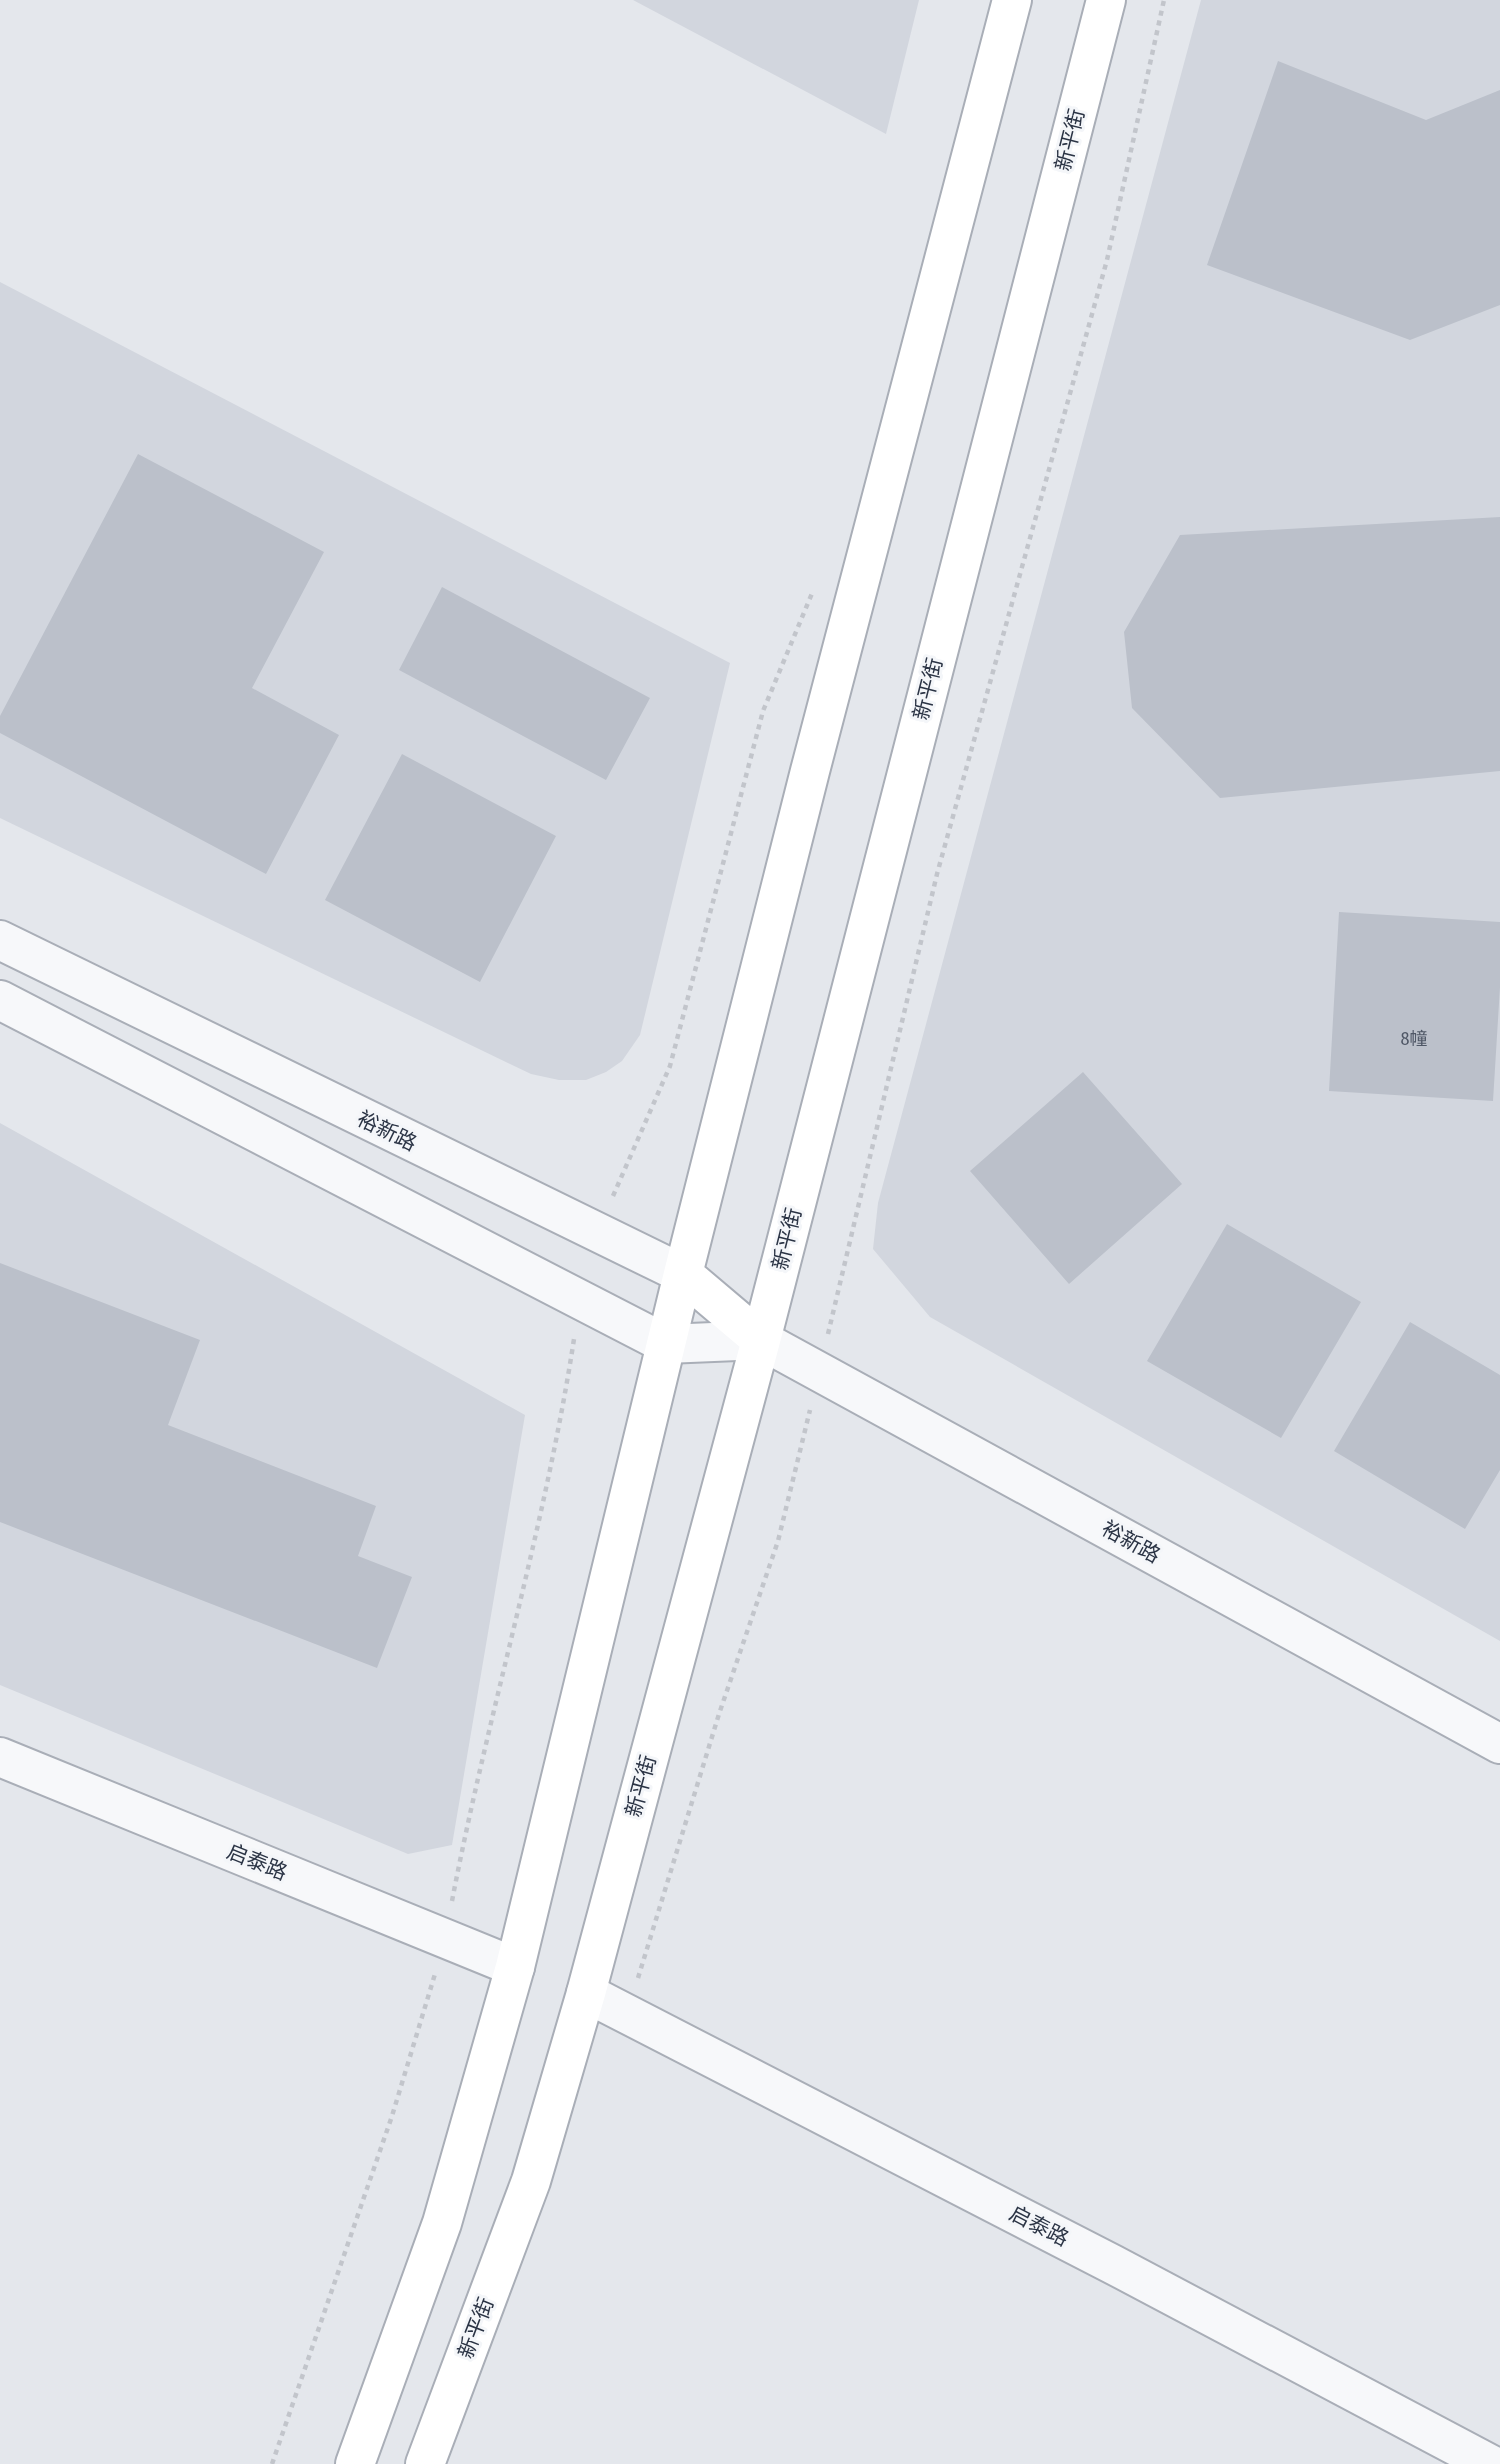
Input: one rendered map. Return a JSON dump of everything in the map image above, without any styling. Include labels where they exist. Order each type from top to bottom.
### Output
[{"type":"main road","points":[[355,2464],[442,2223],[515,1967],[683,1275],[810,771],[1012,0]]},
{"type":"main road","name":"新平街","points":[[425,2464],[531,2181],[586,1993],[761,1340],[1106,0]]},
{"type":"main road","name":"裕新路","points":[[683,1275],[761,1340]]},
{"type":"street","name":"裕新路","points":[[0,940],[683,1275]]},
{"type":"street","points":[[0,1000],[666,1344],[761,1340]]},
{"type":"street","name":"裕新路","points":[[761,1340],[1500,1744]]},
{"type":"street","name":"启泰路","points":[[0,1758],[515,1967]]},
{"type":"street","name":"启泰路","points":[[586,1993],[1112,2264],[1490,2464]]},
{"type":"path","points":[[627,2014],[719,1714],[778,1541],[937,874],[1107,260],[1164,0]]},
{"type":"shaded area","points":[[633,0],[919,0],[886,134]]},
{"type":"shaded area","points":[[1201,0],[1500,0],[1500,1641],[930,1317],[873,1249],[878,1203]]},
{"type":"shaded area","points":[[0,282],[730,663],[640,1035],[622,1061],[606,1072],[586,1080],[559,1080],[531,1074],[0,818]]},
{"type":"shaded area","points":[[0,1123],[525,1415],[452,1845],[408,1854],[0,1685]]},
{"type":"building","points":[[1278,61],[1426,120],[1500,90],[1500,305],[1410,340],[1207,265]]},
{"type":"building","points":[[138,454],[324,552],[252,688],[339,735],[266,874],[0,733],[0,716]]},
{"type":"building","points":[[1500,517],[1500,771],[1220,798],[1132,708],[1124,632],[1180,535]]},
{"type":"building","points":[[442,587],[650,698],[606,780],[399,670]]},
{"type":"building","points":[[402,754],[556,836],[480,982],[325,900]]},
{"type":"building","points":[[1339,912],[1500,922],[1500,987],[1493,1101],[1329,1091]]},
{"type":"building","points":[[1083,1072],[1182,1184],[1069,1284],[970,1171]]},
{"type":"building","points":[[1227,1224],[1361,1302],[1281,1438],[1147,1361]]},
{"type":"building","points":[[0,1263],[200,1340],[168,1425],[376,1506],[358,1556],[412,1577],[377,1668],[0,1522]]},
{"type":"building","points":[[1410,1322],[1500,1375],[1500,1470],[1465,1529],[1334,1451]]}]
